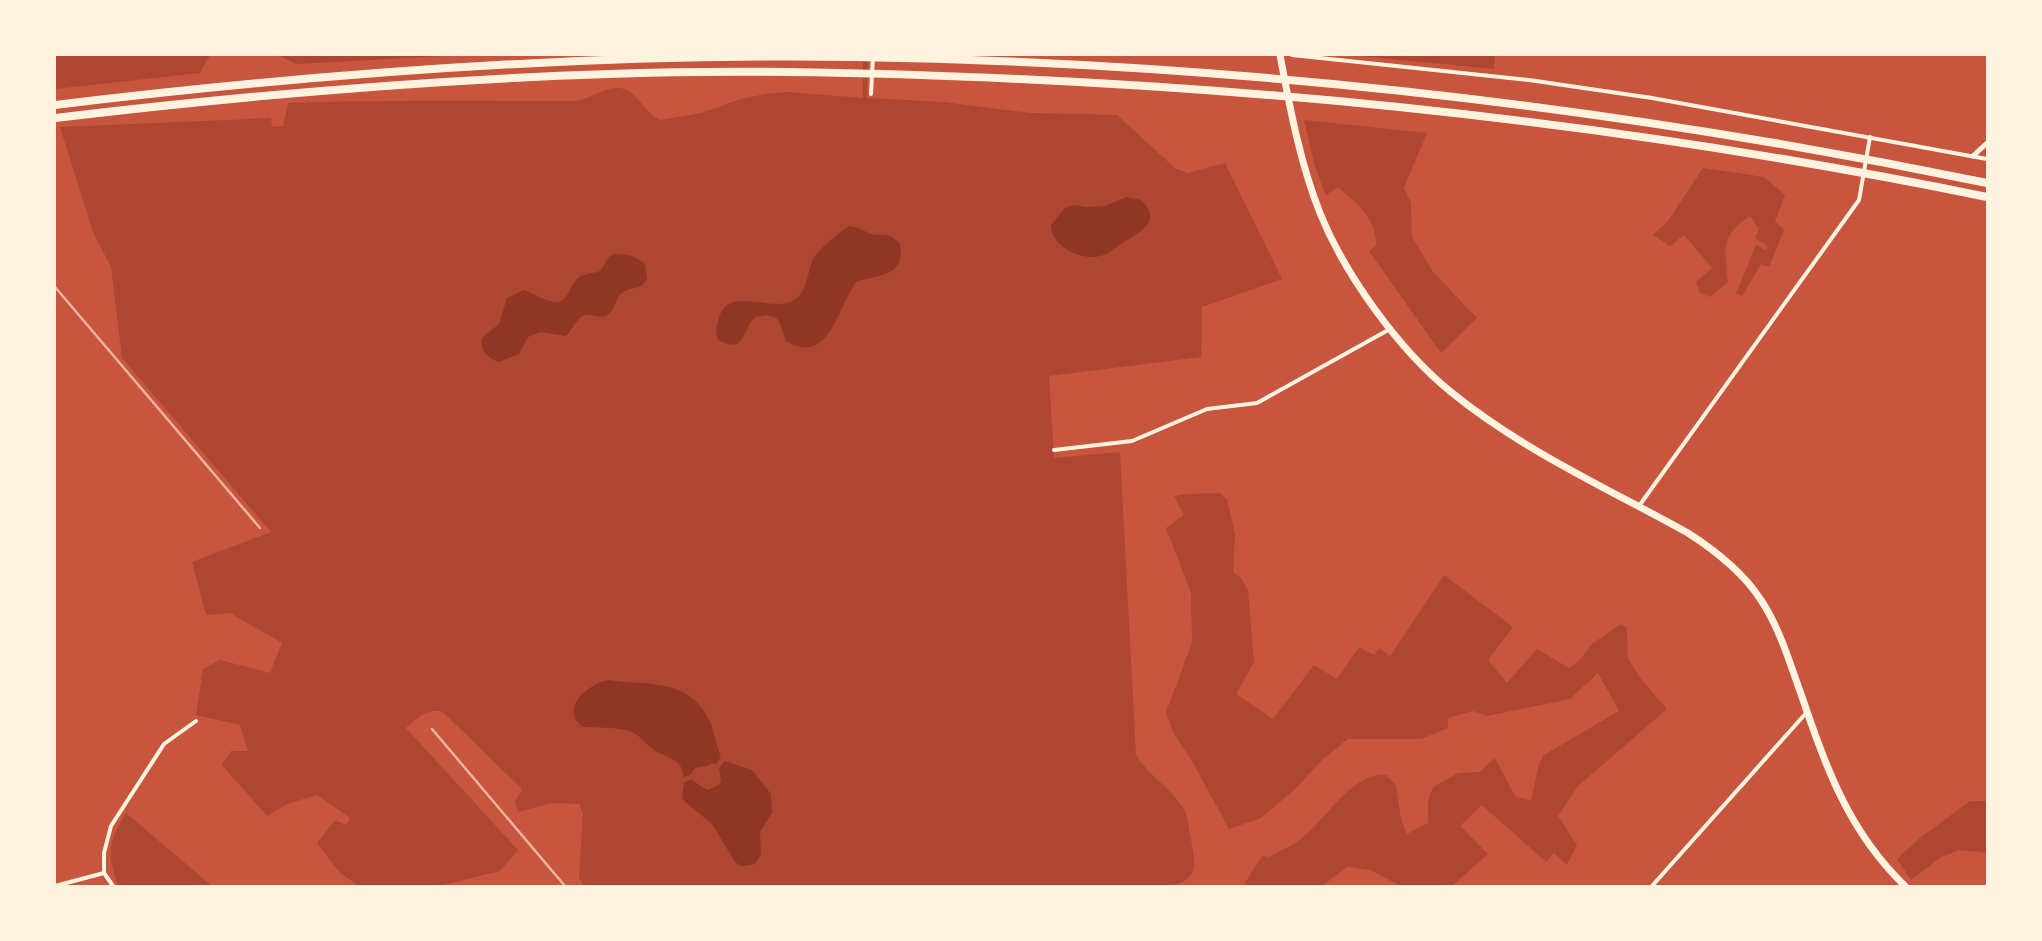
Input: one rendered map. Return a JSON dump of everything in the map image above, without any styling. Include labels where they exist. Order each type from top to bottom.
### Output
[{"type":"highway","points":[[1280,55],[1301,153],[1328,231],[1356,280],[1390,329],[1449,391],[1474,409],[1516,437],[1706,545],[1750,585],[1780,634],[1807,712],[1846,811],[1879,858],[1905,886]]},
{"type":"highway","points":[[58,105],[264,82],[489,66],[754,58],[985,61],[1270,78],[1508,103],[1642,120],[1888,163],[1987,183]]},
{"type":"highway","points":[[55,118],[336,89],[489,79],[611,74],[850,72],[1159,85],[1508,117],[1742,151],[1987,196]]},
{"type":"street","points":[[871,94],[873,55]]},
{"type":"street","points":[[1292,55],[1529,80],[1657,99],[1987,159]]},
{"type":"street","points":[[1639,506],[1858,200],[1870,137]]},
{"type":"street","points":[[1973,156],[1987,143]]},
{"type":"street","points":[[1054,450],[1132,441],[1207,409],[1257,403],[1390,329]]},
{"type":"street","points":[[1652,886],[1807,712]]},
{"type":"street","points":[[112,886],[104,873],[104,853],[111,826],[164,744],[196,721]]},
{"type":"street","points":[[55,886],[104,873]]},
{"type":"shaded area","points":[[55,55],[210,55],[200,73],[55,89]]},
{"type":"shaded area","points":[[278,55],[460,55],[296,64]]},
{"type":"shaded area","points":[[863,55],[868,55],[867,98],[943,102],[1031,113],[1117,115],[1175,168],[1188,173],[1225,163],[1282,279],[1202,307],[1201,357],[1049,376],[1054,458],[1120,452],[1136,755],[1146,769],[1177,799],[1184,809],[1188,820],[1194,854],[1193,870],[1190,876],[1185,881],[1164,886],[583,886],[579,877],[583,814],[579,804],[552,803],[518,812],[515,802],[522,789],[443,712],[433,711],[423,715],[406,728],[518,850],[500,871],[439,886],[359,886],[340,873],[317,843],[335,820],[346,825],[350,818],[317,795],[287,804],[267,816],[222,765],[231,751],[248,751],[240,725],[196,715],[203,669],[220,660],[270,673],[282,643],[230,613],[206,615],[192,562],[271,532],[122,358],[111,267],[93,232],[60,127],[271,118],[272,127],[283,126],[288,103],[573,101],[585,99],[614,88],[620,88],[632,93],[650,114],[661,120],[701,113],[741,99],[765,94],[788,92],[863,98]]},
{"type":"shaded area","points":[[1349,55],[1495,55],[1494,69]]},
{"type":"shaded area","points":[[1304,120],[1427,133],[1404,188],[1411,203],[1412,237],[1433,272],[1477,318],[1441,353],[1369,251],[1376,246],[1376,237],[1370,220],[1352,199],[1338,187],[1326,195],[1315,167]]},
{"type":"shaded area","points":[[1703,168],[1764,177],[1785,195],[1775,221],[1784,230],[1769,267],[1761,264],[1742,296],[1736,294],[1756,245],[1766,250],[1768,246],[1755,238],[1759,229],[1750,216],[1733,230],[1729,237],[1725,252],[1728,282],[1710,297],[1700,293],[1696,282],[1712,268],[1684,235],[1670,246],[1653,235],[1668,221]]},
{"type":"shaded area","points":[[1127,197],[1141,200],[1147,207],[1150,220],[1142,230],[1103,255],[1092,257],[1076,254],[1061,245],[1052,233],[1051,225],[1065,208],[1074,205],[1086,207],[1105,206]]},
{"type":"shaded area","points":[[849,226],[869,233],[888,235],[896,239],[900,244],[901,255],[899,263],[888,273],[856,282],[837,319],[822,341],[812,346],[801,347],[786,341],[780,323],[774,317],[769,316],[755,317],[738,343],[733,345],[718,340],[716,334],[717,326],[724,308],[732,303],[741,301],[774,304],[794,300],[805,287],[815,256]]},
{"type":"shaded area","points":[[615,254],[631,256],[645,264],[647,279],[643,285],[621,293],[610,313],[600,317],[584,315],[566,336],[540,332],[528,337],[519,354],[498,362],[485,353],[482,347],[482,338],[499,324],[507,298],[524,290],[547,300],[562,301],[577,279],[581,276],[600,271],[610,256]]},
{"type":"shaded area","points":[[1219,493],[1227,499],[1235,535],[1233,572],[1241,578],[1248,590],[1254,662],[1236,694],[1273,719],[1314,665],[1337,679],[1359,647],[1374,655],[1379,648],[1390,656],[1444,575],[1513,627],[1488,660],[1507,683],[1537,649],[1569,668],[1579,661],[1592,644],[1621,624],[1627,628],[1628,659],[1642,680],[1667,709],[1578,786],[1558,816],[1577,845],[1567,865],[1554,853],[1546,862],[1482,805],[1460,826],[1488,854],[1452,886],[1401,886],[1370,870],[1347,867],[1322,886],[1243,886],[1262,856],[1269,857],[1298,841],[1340,799],[1362,781],[1374,776],[1386,775],[1396,785],[1401,819],[1407,834],[1428,823],[1428,801],[1433,787],[1458,773],[1480,772],[1495,758],[1515,796],[1531,801],[1539,764],[1544,755],[1619,711],[1598,673],[1570,699],[1487,716],[1473,711],[1448,718],[1448,728],[1421,739],[1348,739],[1323,759],[1294,790],[1261,818],[1229,829],[1192,761],[1174,734],[1166,712],[1192,643],[1191,593],[1166,528],[1184,515],[1174,496]]},
{"type":"shaded area","points":[[608,680],[668,687],[681,691],[692,698],[703,709],[711,724],[721,758],[716,764],[712,763],[695,768],[690,775],[683,777],[677,762],[654,750],[631,731],[615,728],[583,727],[576,720],[574,713],[575,705],[579,698],[592,686]]},
{"type":"shaded area","points":[[725,761],[752,770],[771,794],[772,813],[760,832],[761,855],[755,864],[741,866],[735,862],[713,825],[682,799],[684,782],[692,780],[707,790],[719,785],[721,781],[719,768]]},
{"type":"shaded area","points":[[1970,801],[1987,801],[1987,853],[1960,850],[1941,857],[1911,880],[1897,859],[1920,838]]},
{"type":"shaded area","points":[[126,813],[212,886],[118,886],[112,865],[111,848],[116,832]]},
{"type":"railway","points":[[55,287],[260,528]]},
{"type":"railway","points":[[432,729],[565,886]]}]
